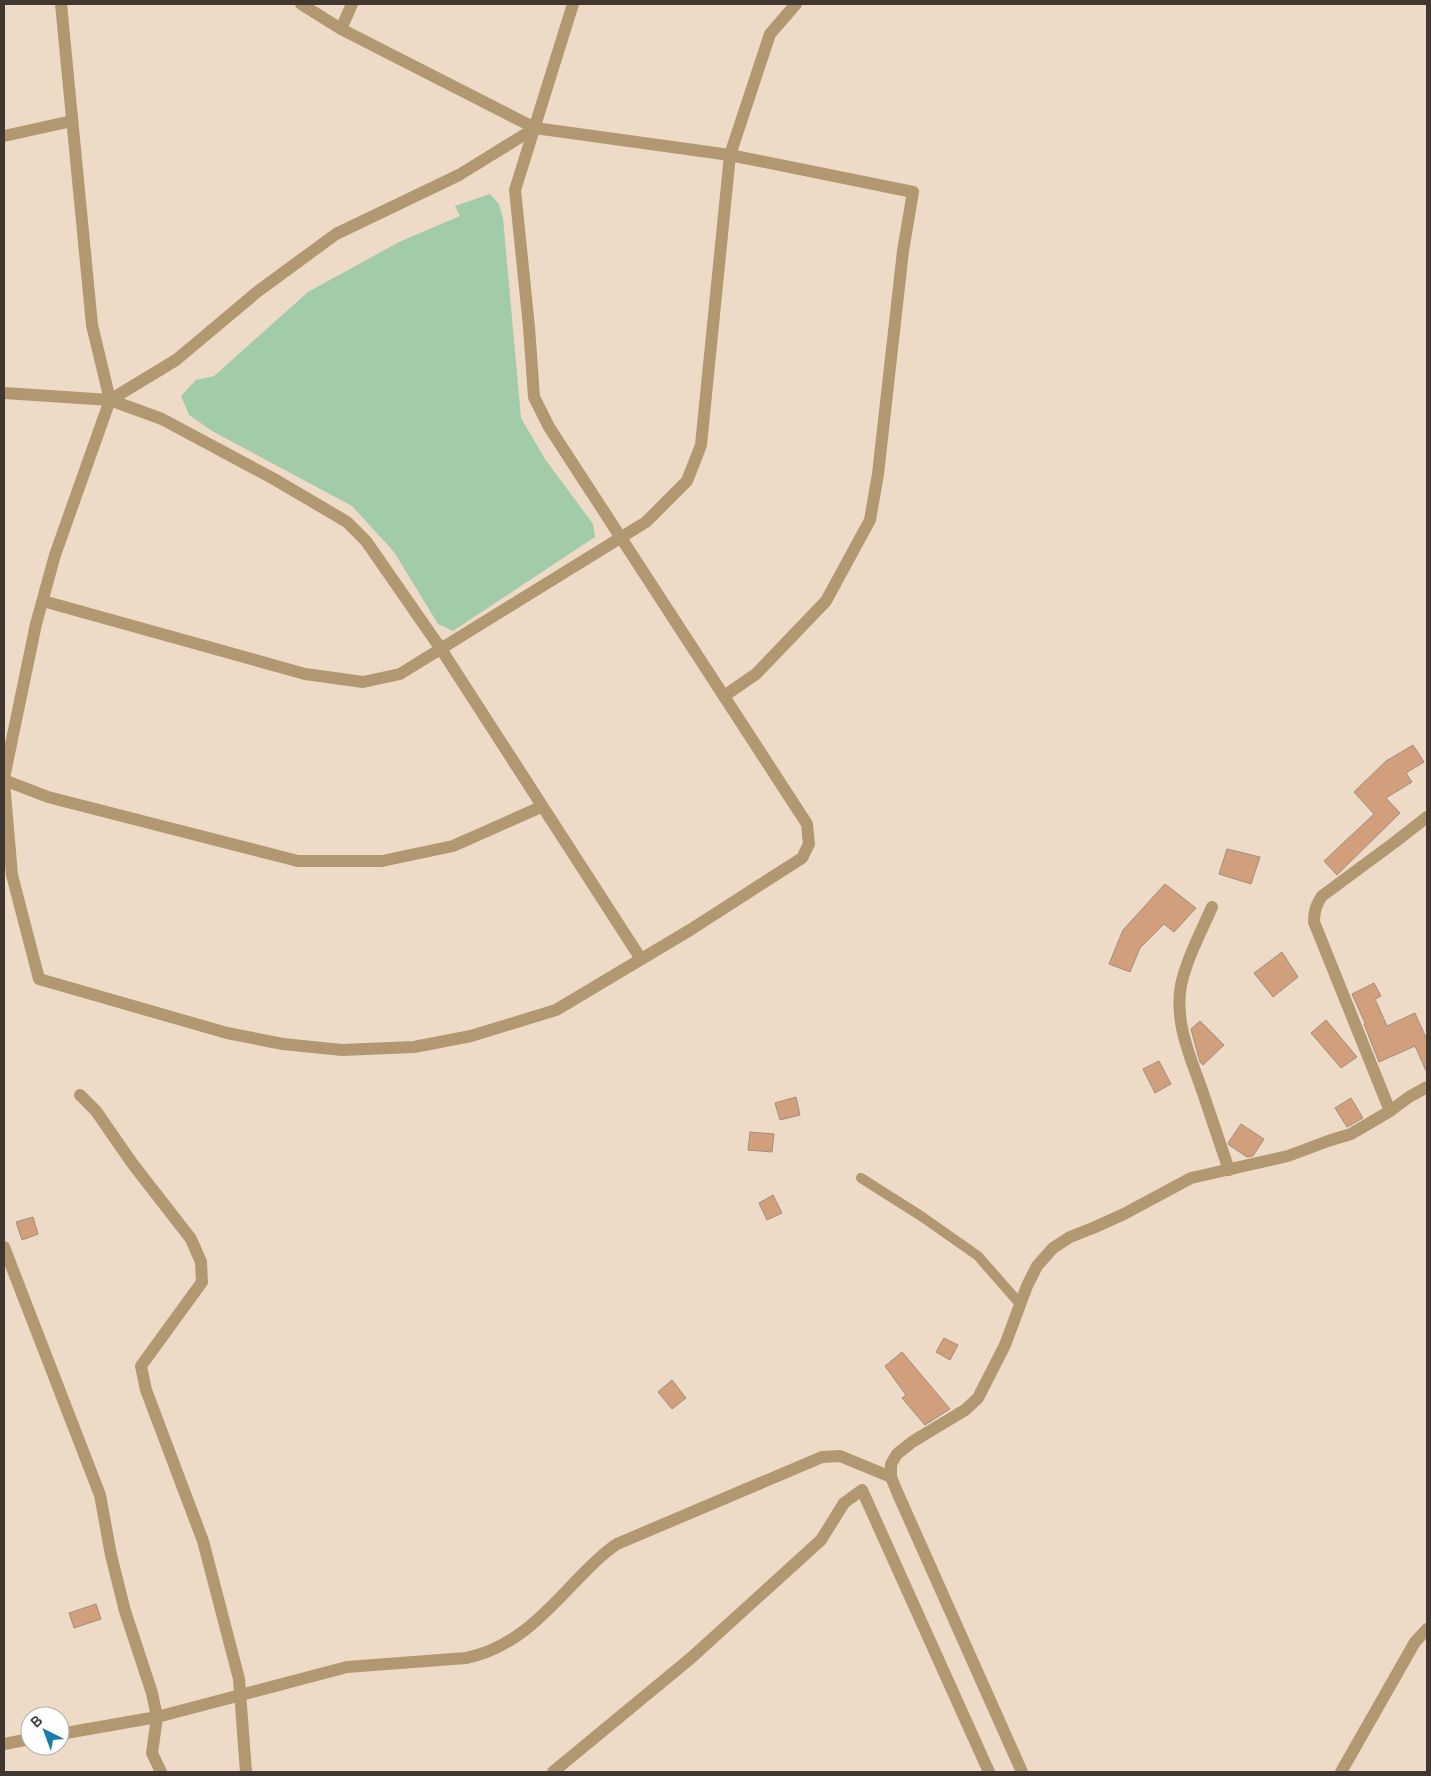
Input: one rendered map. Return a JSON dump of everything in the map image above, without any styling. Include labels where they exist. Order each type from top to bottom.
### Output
[{"type":"street","points":[[61,4],[92,325],[110,400],[55,555],[36,624],[4,780],[12,875],[40,979],[226,1033],[283,1044],[342,1050],[414,1047],[471,1036],[556,1010],[690,930],[802,858],[809,844],[807,824],[549,428],[534,397],[529,326],[515,190],[573,4]]},
{"type":"street","points":[[301,4],[341,29],[535,128],[730,155],[913,192],[903,251],[878,474],[870,520],[826,601],[756,674],[724,696]]},
{"type":"street","points":[[341,29],[352,4]]},
{"type":"street","points":[[43,601],[305,674],[363,682],[400,674],[646,522],[688,481],[700,445],[730,155],[770,34],[796,4]]},
{"type":"street","points":[[4,136],[72,121]]},
{"type":"street","points":[[110,400],[176,360],[257,292],[336,234],[459,175],[535,128]]},
{"type":"street","points":[[4,393],[110,400],[162,419],[274,479],[347,522],[366,541],[441,649],[541,807],[641,959]]},
{"type":"street","points":[[4,780],[48,797],[298,860],[382,862],[453,846],[541,807]]},
{"type":"street","points":[[1390,1111],[1314,922],[1314,913],[1316,904],[1322,896],[1427,817]]},
{"type":"street","points":[[1212,907],[1194,947],[1181,985],[1179,1017],[1190,1056],[1229,1170]]},
{"type":"street","points":[[1022,1772],[891,1477],[891,1464],[897,1454],[912,1442],[965,1410],[978,1398],[1005,1344],[1037,1266],[1052,1248],[1070,1237],[1124,1214],[1191,1178],[1288,1156],[1351,1134],[1427,1087]]},
{"type":"street","points":[[80,1095],[96,1112],[132,1164],[191,1239],[201,1262],[202,1282],[141,1366],[146,1390],[203,1542],[239,1679],[246,1772]]},
{"type":"street","points":[[4,1247],[100,1495],[111,1555],[125,1611],[152,1693],[157,1717],[152,1753],[161,1772]]},
{"type":"street","points":[[70,1732],[157,1717],[346,1667],[466,1658],[483,1655],[514,1638],[533,1624],[551,1609],[604,1552],[617,1544],[822,1457],[840,1456],[891,1477]]},
{"type":"street","points":[[553,1772],[691,1658],[821,1540],[844,1503],[862,1490],[989,1772]]},
{"type":"street","points":[[1340,1772],[1415,1642],[1427,1629]]},
{"type":"street","points":[[4,1744],[20,1741]]},
{"type":"lane","points":[[861,1178],[921,1216],[978,1256],[1020,1304]]},
{"type":"green space","points":[[490,194],[499,204],[503,218],[521,418],[545,459],[593,524],[595,537],[453,631],[438,624],[394,552],[352,506],[212,431],[189,415],[181,396],[196,380],[214,376],[308,292],[399,242],[460,216],[455,206]]},
{"type":"building","points":[[1413,745],[1424,762],[1406,773],[1412,782],[1386,798],[1400,813],[1337,875],[1324,861],[1374,814],[1354,792],[1386,761]]},
{"type":"building","points":[[1227,849],[1260,857],[1251,884],[1219,874]]},
{"type":"building","points":[[1165,884],[1196,908],[1174,932],[1164,924],[1140,948],[1130,972],[1109,964],[1123,930]]},
{"type":"building","points":[[1282,952],[1298,977],[1273,997],[1254,973]]},
{"type":"building","points":[[1374,983],[1381,996],[1375,999],[1387,1026],[1415,1013],[1427,1040],[1427,1073],[1415,1046],[1379,1062],[1352,994]]},
{"type":"building","points":[[1326,1020],[1357,1057],[1341,1068],[1311,1033]]},
{"type":"building","points":[[1200,1021],[1224,1045],[1203,1065],[1200,1062],[1191,1029]]},
{"type":"building","points":[[1159,1061],[1171,1084],[1155,1093],[1143,1069]]},
{"type":"building","points":[[796,1097],[800,1115],[780,1120],[775,1103]]},
{"type":"building","points":[[1351,1098],[1363,1118],[1347,1127],[1335,1108]]},
{"type":"building","points":[[1241,1124],[1264,1139],[1253,1156],[1247,1157],[1228,1143]]},
{"type":"building","points":[[750,1132],[774,1134],[772,1152],[748,1150]]},
{"type":"building","points":[[773,1195],[782,1213],[767,1220],[759,1203]]},
{"type":"building","points":[[33,1217],[38,1234],[22,1240],[16,1222]]},
{"type":"building","points":[[944,1338],[958,1345],[950,1360],[936,1352]]},
{"type":"building","points":[[902,1352],[950,1409],[925,1425],[902,1398],[906,1395],[885,1366]]},
{"type":"building","points":[[672,1380],[686,1398],[672,1409],[658,1392]]},
{"type":"building","points":[[96,1604],[101,1619],[74,1628],[69,1613]]}]
